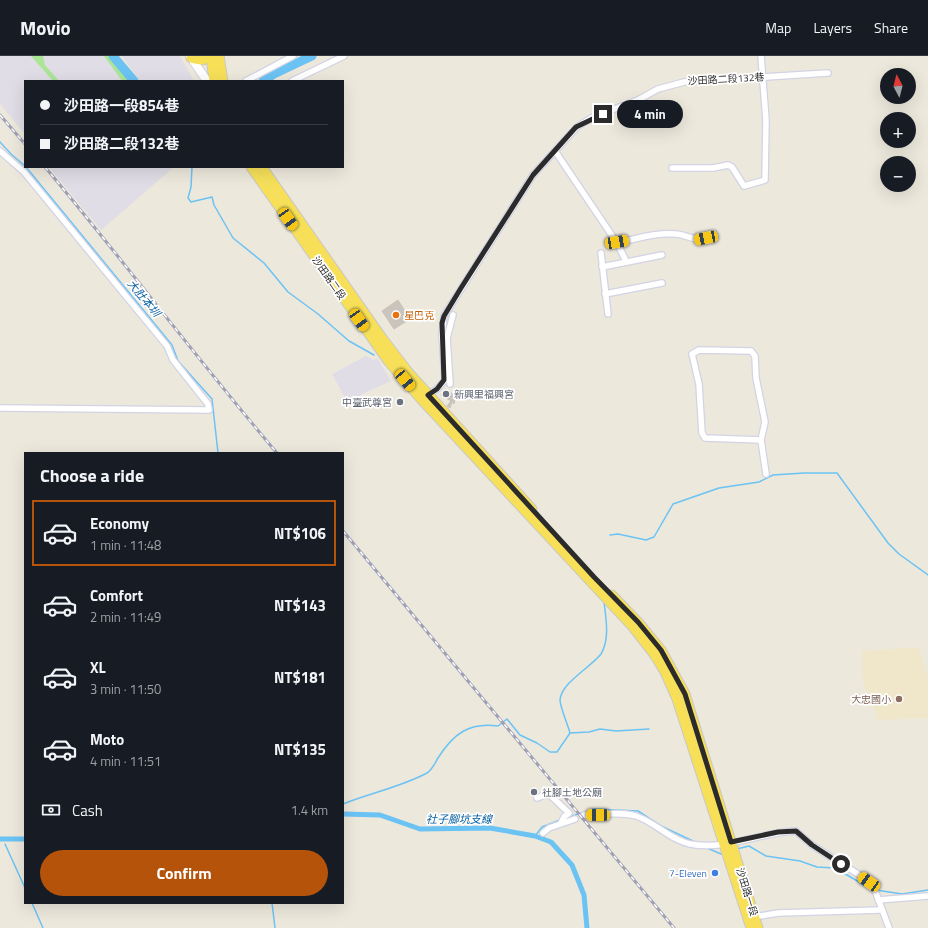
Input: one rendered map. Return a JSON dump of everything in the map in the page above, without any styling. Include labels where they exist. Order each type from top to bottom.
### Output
[{"type":"main road","points":[[191,57],[201,61],[210,56],[214,80]]},
{"type":"main road","points":[[219,56],[223,80]]},
{"type":"main road","name":"沙田路二段","points":[[252,168],[375,343],[592,578],[633,627],[665,672],[684,719],[728,843]]},
{"type":"main road","name":"沙田路二段","points":[[263,168],[424,397]]},
{"type":"main road","points":[[728,843],[732,856]]},
{"type":"main road","name":"沙田路一段","points":[[732,856],[758,928]]},
{"type":"main road","name":"沙田路一段","points":[[732,856],[751,928]]},
{"type":"street","points":[[248,80],[293,56]]},
{"type":"street","points":[[294,80],[344,56]]},
{"type":"street","points":[[672,168],[713,168],[728,165],[732,167],[744,186],[765,180],[766,120],[761,56]]},
{"type":"street","points":[[191,57],[206,80]]},
{"type":"street","name":"沙田路二段132巷","points":[[424,397],[437,389],[444,380],[442,335],[444,316],[533,175],[576,127],[591,118],[638,100],[658,89],[684,82],[828,73]]},
{"type":"street","points":[[0,151],[24,172],[167,346],[173,360],[208,404],[209,410],[0,408]]},
{"type":"street","points":[[555,151],[617,242],[626,261]]},
{"type":"street","points":[[617,242],[664,234],[677,234],[696,240],[706,238]]},
{"type":"street","points":[[601,253],[604,294],[608,314]]},
{"type":"street","points":[[602,267],[662,254]]},
{"type":"street","points":[[604,294],[662,283]]},
{"type":"street","points":[[450,384],[447,338],[453,315]]},
{"type":"street","points":[[761,440],[705,438],[702,433],[698,373],[692,354],[699,350],[751,351],[755,356],[756,378],[765,422],[761,440],[766,474]]},
{"type":"street","points":[[537,798],[547,794],[550,795],[569,813],[564,817],[561,823]]},
{"type":"street","points":[[584,815],[635,816],[689,844],[714,846],[778,832],[796,831],[812,845],[869,882],[889,928]]},
{"type":"street","points":[[543,834],[549,828],[575,819]]},
{"type":"street","points":[[878,900],[928,896]]},
{"type":"street","points":[[754,917],[778,913],[881,910]]},
{"type":"shaded area","points":[[0,56],[109,56],[129,80],[24,80],[24,133],[0,104]]},
{"type":"shaded area","points":[[122,56],[180,56],[193,80],[139,80]]},
{"type":"shaded area","points":[[50,168],[173,168],[101,230]]},
{"type":"shaded area","points":[[366,356],[374,360],[377,358],[391,381],[362,394],[349,405],[332,374]]},
{"type":"shaded area","name":"大忠國小","points":[[918,647],[928,678],[928,718],[878,720],[863,681],[862,651]]},
{"type":"green space","points":[[31,56],[43,56],[45,65],[58,80],[52,80]]},
{"type":"green space","points":[[104,56],[114,56],[134,80],[121,80]]},
{"type":"building","name":"星巴克","points":[[398,300],[410,319],[394,329],[382,311]]},
{"type":"building","points":[[445,389],[456,396],[454,404],[452,402],[450,408],[447,406],[451,401],[441,395]]},
{"type":"waterway","points":[[113,56],[133,80]]},
{"type":"waterway","points":[[265,80],[312,56]]},
{"type":"waterway","name":"大肚本圳","points":[[0,142],[24,165]]},
{"type":"waterway","name":"大肚本圳","points":[[27,168],[172,345],[178,361],[212,399],[218,452]]},
{"type":"waterway","points":[[192,168],[191,187],[188,198],[191,202],[212,197],[214,205],[233,238],[264,263],[288,292],[318,314],[349,341],[374,355]]},
{"type":"waterway","points":[[0,411],[69,411]]},
{"type":"waterway","points":[[610,535],[618,534],[646,540],[654,537],[673,504],[719,488],[759,482],[773,475],[837,473],[888,543],[899,554],[928,575]]},
{"type":"waterway","points":[[344,804],[407,782],[429,772],[438,758],[456,736],[470,728],[478,726],[498,726],[507,719],[520,735],[537,743],[550,752],[557,752],[570,733],[560,703],[565,687],[601,654],[606,642],[607,629],[604,602]]},
{"type":"waterway","points":[[570,733],[589,732],[600,729],[616,731],[649,729]]},
{"type":"waterway","points":[[566,818],[594,809],[638,811],[661,826],[695,842]]},
{"type":"waterway","name":"社子腳坑支線","points":[[344,814],[380,815],[420,829],[490,828],[535,836],[551,842],[572,865],[584,895],[587,928]]},
{"type":"waterway","points":[[535,836],[542,827],[560,820]]},
{"type":"waterway","name":"社子腳坑支線","points":[[0,839],[24,839]]},
{"type":"waterway","points":[[5,844],[24,886]]},
{"type":"waterway","points":[[737,849],[749,846],[766,856],[800,861],[817,867],[835,868],[871,889]]},
{"type":"waterway","points":[[707,848],[721,854],[724,853]]},
{"type":"waterway","points":[[876,890],[902,894],[928,890]]},
{"type":"waterway","points":[[32,904],[43,928]]},
{"type":"waterway","name":"大肚本圳","points":[[272,904],[275,928]]},
{"type":"railway","points":[[0,115],[24,143]]},
{"type":"railway","points":[[46,168],[276,452]]},
{"type":"railway","points":[[344,532],[674,928]]},
{"type":"place","name":"星巴克","points":[[396,315]]},
{"type":"place","name":"新興里福興宮","points":[[446,394]]},
{"type":"place","name":"中臺武尊宮","points":[[400,402]]},
{"type":"place","name":"大忠國小","points":[[899,699]]},
{"type":"place","name":"社腳土地公廟","points":[[534,792]]},
{"type":"place","name":"7-Eleven","points":[[715,873]]},
{"type":"route","points":[[603,114],[591,118],[576,127],[533,175],[461,288],[444,316],[442,323],[445,377],[437,389],[428,395],[594,577],[638,622],[661,650],[685,694],[731,842],[752,839],[778,832],[796,831],[812,845],[841,864]]}]
